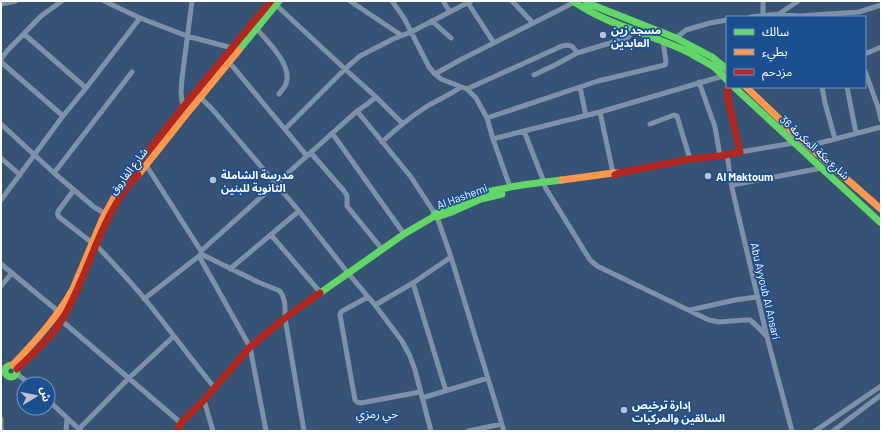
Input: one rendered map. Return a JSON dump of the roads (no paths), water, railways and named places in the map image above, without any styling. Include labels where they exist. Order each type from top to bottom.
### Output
[{"type":"street","points":[[1,4],[16,1]]},
{"type":"street","points":[[62,1],[41,16],[7,51],[1,60],[63,116]]},
{"type":"street","points":[[104,1],[140,18],[187,36],[232,48]]},
{"type":"street","points":[[350,1],[401,35]]},
{"type":"street","points":[[392,1],[404,18],[429,67],[435,74],[446,81],[467,89],[476,98],[487,118],[510,187]]},
{"type":"street","points":[[443,1],[450,12]]},
{"type":"street","points":[[512,1],[533,23]]},
{"type":"street","points":[[586,1],[590,4],[676,38],[712,57],[725,66]]},
{"type":"street","points":[[763,1],[763,15]]},
{"type":"street","points":[[779,14],[798,1]]},
{"type":"street","points":[[184,107],[181,93],[190,2]]},
{"type":"street","points":[[276,2],[344,69],[376,97],[402,123]]},
{"type":"street","name":"شارع الفاروق","points":[[16,369],[45,342],[62,321],[78,291],[104,214],[117,192],[160,140],[229,62],[276,2]]},
{"type":"street","name":"شارع الفاروق","points":[[16,369],[59,312],[94,244],[120,198],[146,165],[160,140],[184,107],[232,48],[276,2]]},
{"type":"street","points":[[285,129],[344,69],[362,55],[401,35],[432,22],[469,2],[494,43]]},
{"type":"street","points":[[435,74],[574,2],[603,19],[673,45],[703,60],[715,68],[725,78]]},
{"type":"street","points":[[756,16],[779,14],[798,16],[834,16],[858,12],[881,5]]},
{"type":"street","points":[[1,200],[63,116],[140,18]]},
{"type":"street","points":[[676,38],[686,30],[726,20]]},
{"type":"street","points":[[432,22],[451,38]]},
{"type":"street","points":[[256,28],[281,57],[284,64],[287,82],[279,94]]},
{"type":"street","points":[[534,75],[578,53],[627,38],[634,30]]},
{"type":"street","points":[[24,34],[86,88]]},
{"type":"street","points":[[487,118],[580,87],[665,65],[666,62],[663,42]]},
{"type":"street","points":[[467,89],[562,46],[570,45],[578,53]]},
{"type":"street","points":[[866,54],[881,47]]},
{"type":"street","points":[[1,52],[7,51]]},
{"type":"street","points":[[229,62],[285,129],[344,192],[347,196],[347,206],[382,249]]},
{"type":"street","points":[[715,68],[725,66]]},
{"type":"street","points":[[54,173],[132,72]]},
{"type":"street","points":[[866,74],[881,120]]},
{"type":"street","points":[[493,139],[586,116],[699,82],[725,78]]},
{"type":"street","points":[[699,82],[714,127],[720,156]]},
{"type":"street","points":[[382,142],[402,123],[427,106],[461,87]]},
{"type":"street","points":[[580,87],[586,116]]},
{"type":"street","points":[[728,88],[728,99],[740,152],[794,143]]},
{"type":"street","name":"شارع مكة المكرمة 36","points":[[735,88],[881,223]]},
{"type":"street","name":"شارع مكة المكرمة 36","points":[[747,88],[808,146],[881,209]]},
{"type":"street","points":[[822,88],[835,139]]},
{"type":"street","points":[[847,88],[856,133]]},
{"type":"street","points":[[199,96],[214,110],[299,211],[375,305],[406,348],[415,370],[430,431]]},
{"type":"street","points":[[144,299],[200,254],[332,133],[376,97]]},
{"type":"street","points":[[357,111],[411,177],[435,216],[450,257],[504,431]]},
{"type":"street","points":[[600,112],[616,173]]},
{"type":"street","points":[[650,124],[674,115],[677,116],[690,159]]},
{"type":"street","points":[[808,146],[881,126]]},
{"type":"street","points":[[2,128],[104,214]]},
{"type":"street","points":[[524,131],[545,185],[593,263],[606,271],[709,320],[719,322],[750,320],[767,337]]},
{"type":"street","points":[[332,133],[404,234]]},
{"type":"street","name":"Al Hashemi","points":[[477,198],[545,185],[614,176],[616,173],[690,159],[740,152]]},
{"type":"street","name":"Abu Ayyoub Al Ansari","points":[[728,154],[732,188],[757,297],[792,431]]},
{"type":"street","points":[[1,158],[20,175]]},
{"type":"street","points":[[146,165],[200,254],[250,347],[266,431]]},
{"type":"street","points":[[732,185],[822,168]]},
{"type":"street","name":"Al Hashemi","points":[[214,387],[250,347],[285,318],[404,234],[435,216],[492,191],[510,187],[545,185]]},
{"type":"street","points":[[74,190],[58,210],[58,215],[94,244],[112,262],[144,299],[214,387],[204,400],[181,423],[177,431]]},
{"type":"street","points":[[230,269],[299,211]]},
{"type":"street","points":[[271,235],[320,292]]},
{"type":"street","points":[[200,254],[280,291],[283,295],[285,303],[285,318],[304,431]]},
{"type":"street","points":[[375,305],[413,283],[450,257]]},
{"type":"street","points":[[1,264],[59,312]]},
{"type":"street","points":[[1,286],[12,273]]},
{"type":"street","points":[[413,283],[446,391]]},
{"type":"street","points":[[368,297],[344,310],[340,315],[355,400],[362,403],[420,392]]},
{"type":"street","points":[[690,310],[735,300],[757,297]]},
{"type":"street","points":[[62,321],[181,423]]},
{"type":"street","points":[[56,408],[80,430],[129,378],[174,336]]},
{"type":"street","points":[[1,382],[4,370],[8,365],[16,369],[23,376]]},
{"type":"street","points":[[4,370],[8,377],[13,377],[16,369]]},
{"type":"street","points":[[422,398],[488,378]]},
{"type":"street","points":[[815,431],[881,386]]},
{"type":"street","points":[[833,431],[881,396]]},
{"type":"street","points":[[204,400],[213,431]]},
{"type":"street","points":[[1,419],[1,431]]},
{"type":"street","points":[[66,431],[67,419]]},
{"type":"street","points":[[468,431],[502,424]]},
{"type":"place","name":"مسجد زين العابدين","points":[[603,35]]},
{"type":"place","name":"Al Maktoum","points":[[708,176]]},
{"type":"place","name":"مدرسة الشاملة الثانوية للبنين","points":[[213,180]]},
{"type":"place","name":"إدارة ترخيص السائقين والمركبات","points":[[624,410]]},
{"type":"district","name":"حي رمزي","points":[[377,413]]}]
